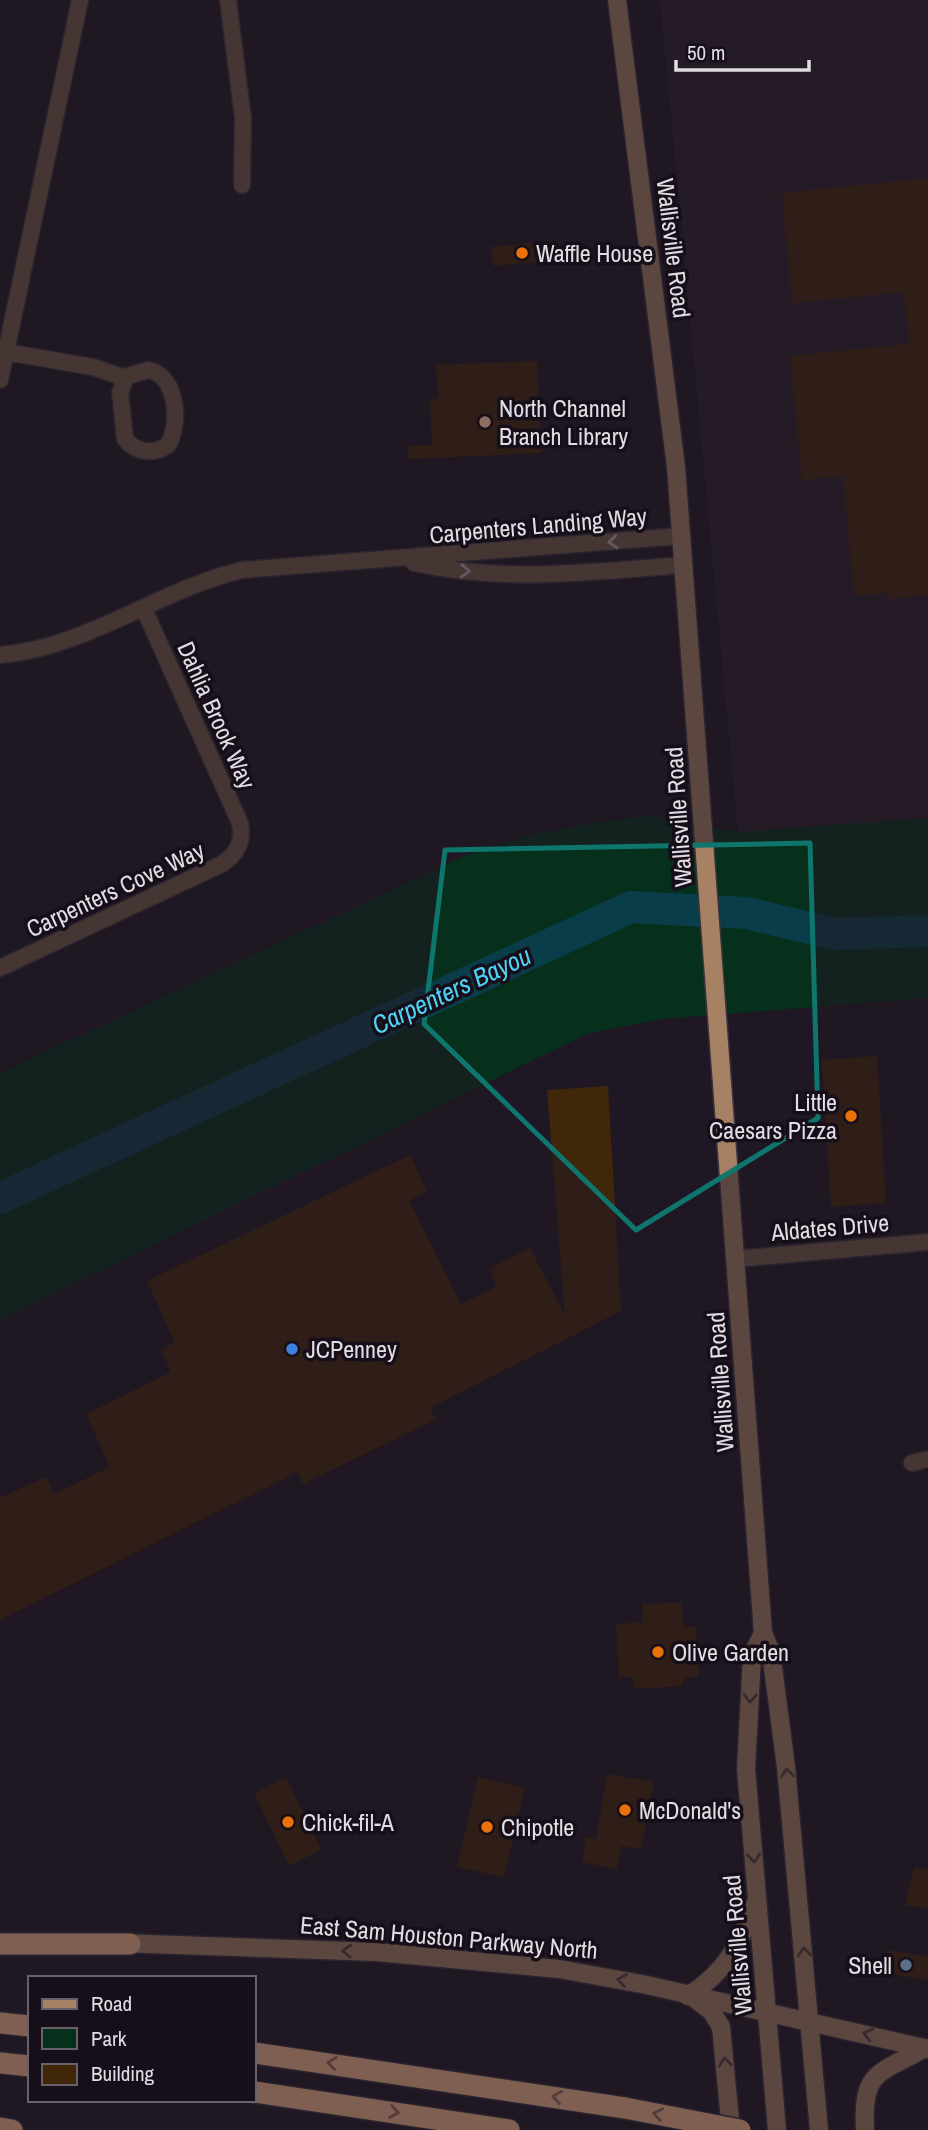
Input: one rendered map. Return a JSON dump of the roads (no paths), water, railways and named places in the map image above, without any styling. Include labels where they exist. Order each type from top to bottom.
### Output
[{"type":"highway","points":[[0,1944],[130,1944]]},
{"type":"highway","points":[[0,2023],[28,2026]]},
{"type":"highway","points":[[256,2053],[625,2108],[740,2130]]},
{"type":"highway","points":[[0,2063],[28,2066]]},
{"type":"highway","points":[[256,2092],[509,2130]]},
{"type":"highway","points":[[0,2128],[12,2130]]},
{"type":"main road","name":"Wallisville Road","points":[[617,0],[656,291],[681,536],[763,1633],[771,1652],[786,1767],[819,2130]]},
{"type":"main road","name":"Wallisville Road","points":[[763,1633],[752,1656],[746,1769],[777,2130]]},
{"type":"main road","points":[[731,2130],[721,2027],[712,2012],[690,1996],[714,1978],[735,1953],[758,1898]]},
{"type":"main road","name":"East Sam Houston Parkway North","points":[[0,1934],[130,1944],[377,1952],[533,1966],[638,1983],[926,2048]]},
{"type":"main road","points":[[865,2130],[864,2098],[872,2080],[926,2048]]},
{"type":"street","points":[[0,380],[80,0]]},
{"type":"street","points":[[228,0],[243,118],[242,185]]},
{"type":"street","points":[[6,352],[93,366],[125,378]]},
{"type":"street","points":[[149,370],[157,372],[167,381],[172,396],[174,432],[168,445],[161,449],[145,451],[129,444],[125,439],[120,392],[125,378],[134,372],[149,370]]},
{"type":"street","name":"Carpenters Landing Way","points":[[0,655],[62,643],[205,580],[242,570],[681,536]]},
{"type":"street","name":"Carpenters Landing Way","points":[[398,560],[443,569],[540,576],[683,565]]},
{"type":"street","name":"Dahlia Brook Way","points":[[144,609],[240,823],[241,841]]},
{"type":"street","name":"Carpenters Cove Way","points":[[0,968],[222,864],[237,850],[241,841]]},
{"type":"street","name":"Aldates Drive","points":[[735,1259],[928,1242]]},
{"type":"street","points":[[912,1463],[928,1459]]},
{"type":"waterway","name":"Carpenters Bayou","points":[[0,1198],[631,907],[746,913],[835,934],[928,931]]},
{"type":"place","name":"Waffle House","points":[[522,253]]},
{"type":"place","name":"North Channel Branch Library","points":[[485,422]]},
{"type":"place","name":"Little Caesars Pizza","points":[[851,1116]]},
{"type":"place","name":"JCPenney","points":[[292,1349]]},
{"type":"place","name":"Olive Garden","points":[[658,1652]]},
{"type":"place","name":"McDonald's","points":[[625,1810]]},
{"type":"place","name":"Chick-fil-A","points":[[288,1822]]},
{"type":"place","name":"Chipotle","points":[[487,1827]]},
{"type":"place","name":"Shell","points":[[906,1965]]}]
